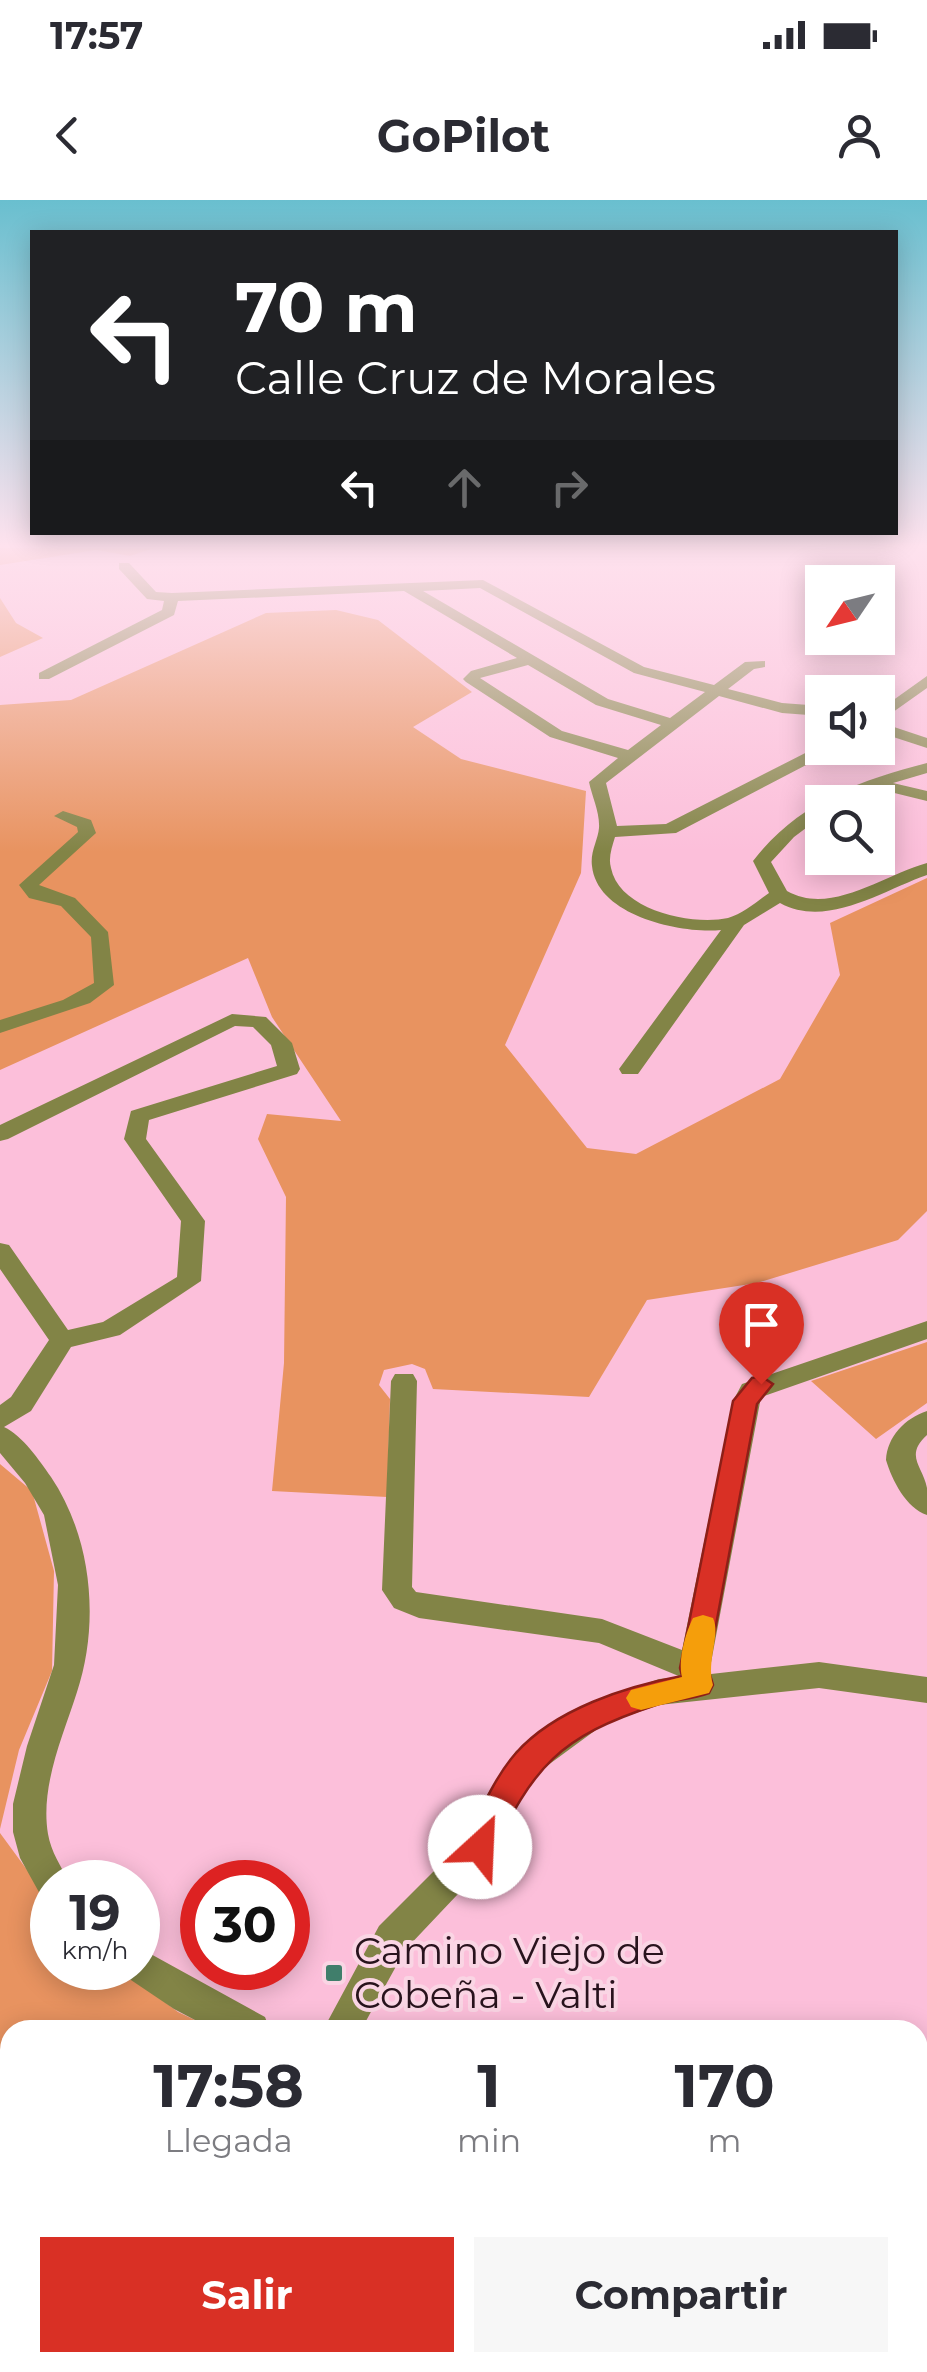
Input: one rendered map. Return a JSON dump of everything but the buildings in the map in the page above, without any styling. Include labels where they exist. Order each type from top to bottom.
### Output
[{"type":"street","points":[[44,676],[96,649]]},
{"type":"street","points":[[511,649],[620,710],[673,724]]},
{"type":"street","points":[[602,649],[639,670],[714,692],[805,710]]},
{"type":"street","points":[[529,660],[476,674],[471,679],[542,727],[630,756]]},
{"type":"street","points":[[737,922],[697,925],[658,916],[614,891],[604,878],[599,856],[608,832],[605,801],[598,782],[750,665],[760,664]]},
{"type":"street","points":[[895,706],[927,682]]},
{"type":"street","points":[[895,734],[927,744]]},
{"type":"street","points":[[608,832],[670,829],[805,759]]},
{"type":"street","points":[[866,785],[927,768]]},
{"type":"street","points":[[872,782],[927,796]]},
{"type":"street","points":[[0,1027],[34,1012],[89,1000],[104,985],[101,936],[68,902],[36,894],[28,885],[87,834],[85,824],[63,816]]},
{"type":"street","points":[[805,820],[762,861],[779,894],[795,902],[822,906],[852,900],[899,876],[927,869]]},
{"type":"street","points":[[630,1068],[737,922],[779,894]]},
{"type":"street","points":[[0,1134],[232,1020],[258,1021],[281,1043],[289,1069],[139,1116],[134,1140],[193,1220],[189,1281],[112,1328],[62,1340],[21,1404],[0,1419]]},
{"type":"street","points":[[0,1251],[62,1340]]},
{"type":"street","points":[[696,1676],[746,1401],[751,1391],[927,1330]]},
{"type":"street","points":[[404,1381],[397,1590],[405,1600],[419,1606],[602,1631],[696,1676]]},
{"type":"street","points":[[927,1420],[903,1440],[898,1453],[902,1469],[927,1504]]},
{"type":"street","points":[[0,1436],[31,1467],[60,1510],[74,1577],[71,1661],[37,1764],[29,1826],[41,1860]]},
{"type":"street","points":[[347,2020],[392,1938],[480,1847],[497,1808],[528,1761],[594,1715],[696,1676],[819,1674],[927,1690]]},
{"type":"street","points":[[160,1979],[232,2020]]},
{"type":"shaded area","points":[[0,649],[17,649],[0,657]]},
{"type":"shaded area","points":[[185,649],[416,649],[472,692],[413,727],[461,759],[586,791],[581,873],[505,1045],[587,1148],[636,1154],[780,1079],[840,975],[830,923],[927,878],[927,1211],[898,1240],[757,1283],[647,1300],[589,1397],[433,1389],[425,1369],[412,1364],[384,1370],[379,1385],[390,1399],[387,1497],[272,1491],[284,1363],[286,1197],[258,1139],[267,1114],[341,1121],[272,1017],[248,958],[0,1070],[0,705],[71,700]]},
{"type":"shaded area","points":[[927,1342],[927,1403],[876,1439],[811,1381]]},
{"type":"shaded area","points":[[0,1464],[32,1491],[54,1571],[52,1671],[19,1750],[0,1829]]},
{"type":"shaded area","points":[[0,1833],[30,1874],[30,1990],[148,1990],[195,2020],[0,2020]]},
{"type":"slow traffic","points":[[641,1698],[699,1685],[694,1668],[703,1626]]},
{"type":"place","name":"Camino Viejo de Cobeña - Valti","points":[[334,1973]]},
{"type":"route","points":[[480,1847],[497,1808],[528,1761],[558,1736],[594,1715],[660,1692],[699,1685],[694,1668],[746,1401],[761,1384]]}]
